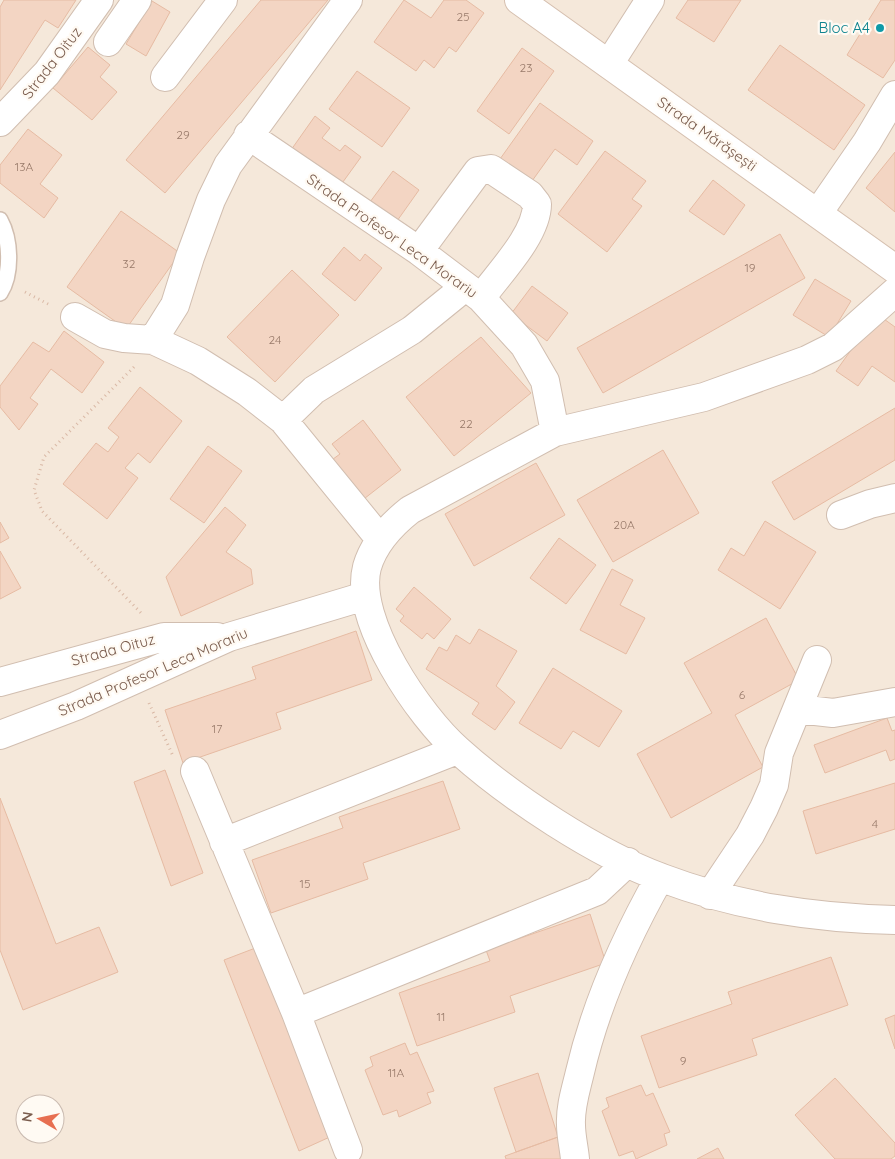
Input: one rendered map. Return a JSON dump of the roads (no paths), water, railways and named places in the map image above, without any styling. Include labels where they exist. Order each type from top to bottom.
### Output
[{"type":"street","name":"Strada Oituz","points":[[0,122],[47,73],[99,0]]},
{"type":"street","points":[[108,42],[138,0]]},
{"type":"street","points":[[165,77],[223,0]]},
{"type":"street","points":[[153,340],[175,305],[211,200],[228,165],[348,0]]},
{"type":"street","name":"Strada Mărășești","points":[[519,0],[895,269]]},
{"type":"street","points":[[609,64],[650,0]]},
{"type":"street","points":[[818,213],[895,95]]},
{"type":"street","name":"Strada Profesor Leca Morariu","points":[[248,135],[419,251],[473,293],[524,345],[545,381],[555,432]]},
{"type":"street","points":[[282,420],[314,390],[473,293],[516,252],[537,217],[537,204],[530,195],[491,169],[478,171],[419,251]]},
{"type":"street","points":[[895,292],[833,346],[807,360],[704,397],[555,432],[410,510],[394,523],[380,540],[367,568],[365,596],[374,628],[413,699],[457,750],[528,803],[589,842],[660,877],[710,895],[784,912],[895,920]]},
{"type":"street","points":[[75,317],[105,334],[124,338],[153,340],[198,361],[247,392],[282,420],[380,540]]},
{"type":"street","points":[[841,515],[870,504],[895,498]]},
{"type":"street","name":"Strada Profesor Leca Morariu","points":[[0,735],[76,706],[229,637],[365,596]]},
{"type":"street","name":"Strada Oituz","points":[[0,682],[164,636],[229,637]]},
{"type":"street","points":[[710,895],[750,835],[764,808],[774,785],[779,753],[817,660]]},
{"type":"street","points":[[798,709],[833,713],[895,702]]},
{"type":"street","points":[[224,842],[457,750]]},
{"type":"street","points":[[195,771],[296,1013],[348,1150]]},
{"type":"street","points":[[296,1013],[597,891],[628,862]]},
{"type":"street","points":[[575,1159],[571,1124],[573,1101],[589,1033],[631,929],[660,877]]},
{"type":"lane","points":[[0,220],[6,231],[8,258],[3,288]]},
{"type":"place","name":"Bloc A4","points":[[880,28]]}]
